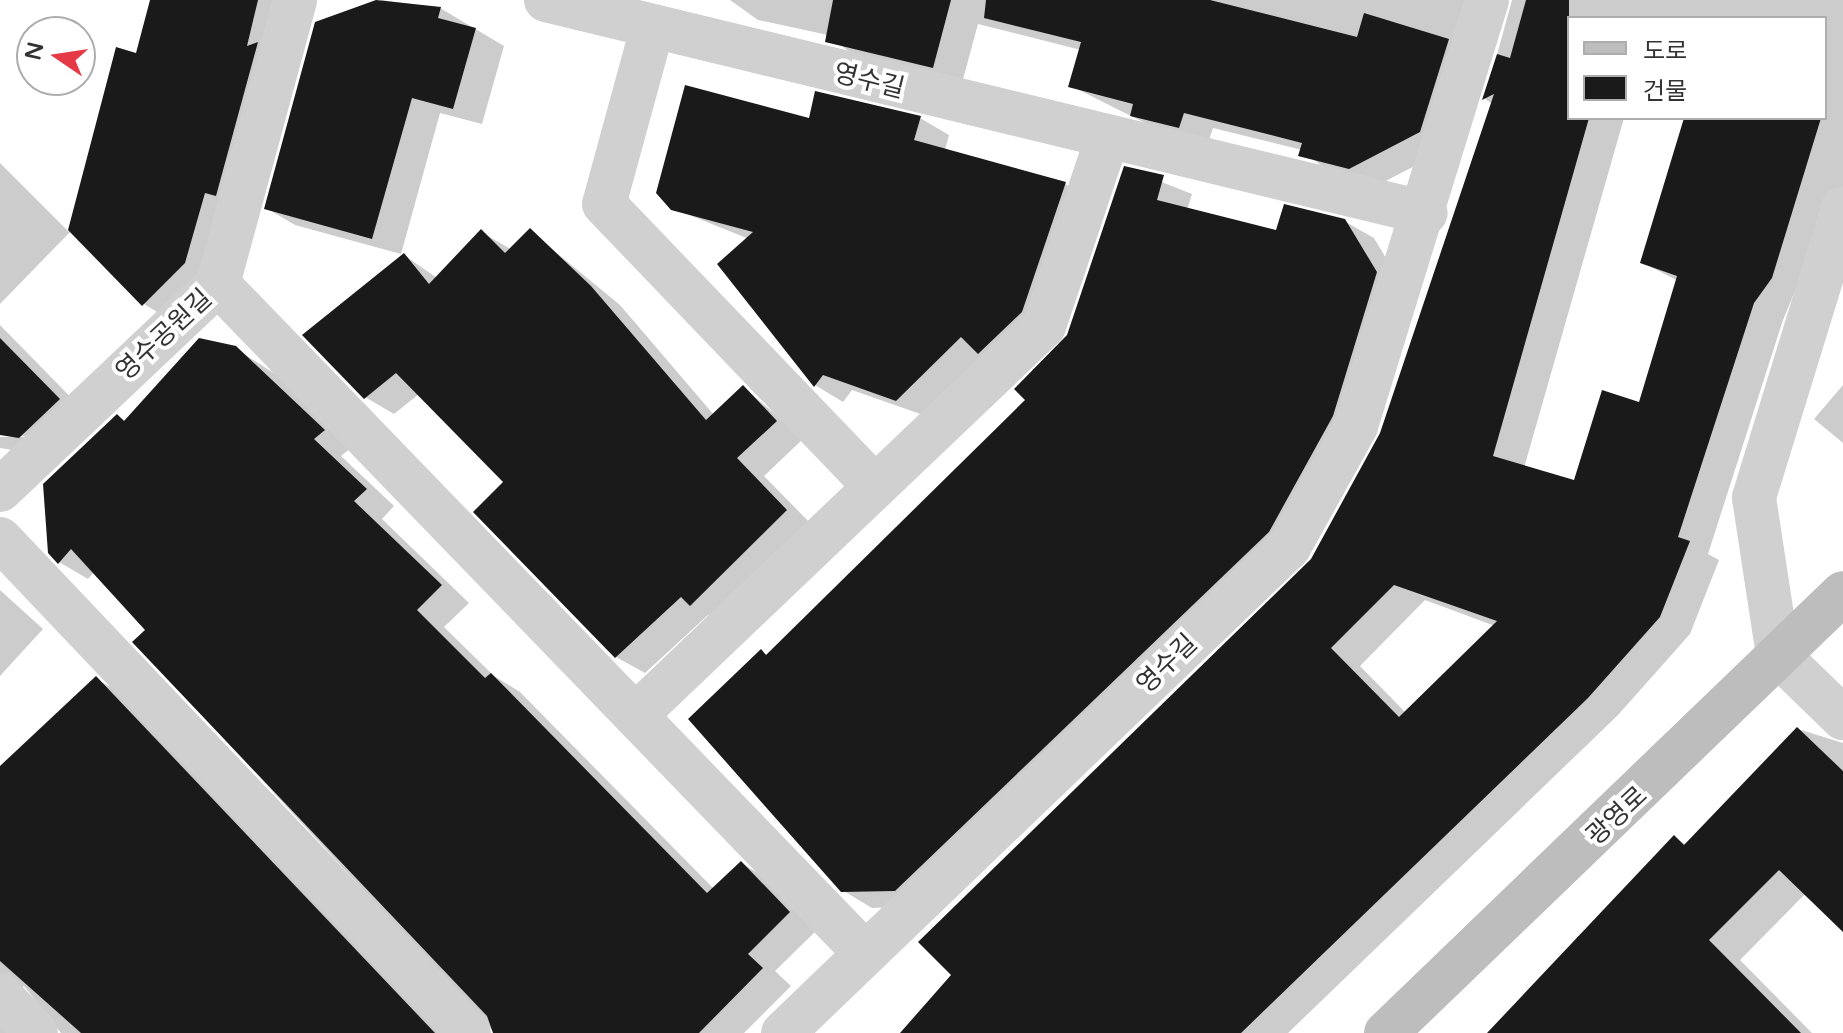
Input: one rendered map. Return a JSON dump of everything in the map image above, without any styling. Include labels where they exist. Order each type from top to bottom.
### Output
[{"type":"street","name":"영수공원길","points":[[0,490],[218,284],[295,0]]},
{"type":"street","name":"영수길","points":[[546,0],[652,29],[1426,213]]},
{"type":"street","name":"영수길","points":[[783,1033],[1289,547],[1356,426],[1426,213],[1487,0]]},
{"type":"street","points":[[652,29],[604,204],[873,485]]},
{"type":"street","points":[[638,713],[873,485],[1044,326],[1107,139]]},
{"type":"street","points":[[1843,208],[1754,498],[1778,655],[1843,718]]},
{"type":"street","points":[[218,284],[638,713],[865,953]]},
{"type":"street","points":[[0,539],[469,1033]]},
{"type":"street","name":"광영로","points":[[1386,1033],[1672,765],[1843,593]]},
{"type":"street","points":[[0,995],[36,1033]]},
{"type":"building","points":[[150,0],[258,0],[247,46],[258,42],[216,196],[205,193],[185,263],[142,306],[68,230],[116,47],[136,53]]},
{"type":"building","points":[[376,0],[441,7],[438,18],[476,28],[453,109],[412,98],[372,239],[264,209],[315,22]]},
{"type":"building","points":[[833,0],[951,0],[933,68],[825,42]]},
{"type":"building","points":[[986,0],[1210,0],[1357,37],[1364,13],[1449,39],[1420,132],[1349,169],[1298,156],[1302,143],[1184,113],[1179,128],[1130,116],[1133,104],[1068,87],[1081,42],[984,18]]},
{"type":"building","points":[[1526,0],[1569,0],[1567,120],[1588,120],[1493,456],[1574,480],[1602,390],[1639,402],[1677,276],[1640,263],[1683,120],[1820,120],[1772,278],[1754,303],[1678,537],[1690,541],[1660,617],[1588,698],[1241,1033],[900,1033],[951,975],[918,942],[1311,559],[1380,433],[1494,94],[1482,100],[1497,54],[1510,58]],"holes":[[[1394,585],[1497,621],[1399,717],[1331,648]]]},
{"type":"building","points":[[685,85],[809,118],[815,91],[921,116],[914,140],[1066,182],[1022,312],[978,354],[961,337],[896,401],[823,375],[814,387],[717,264],[753,232],[671,210],[656,193]]},
{"type":"building","points":[[1124,166],[1164,175],[1157,200],[1276,230],[1284,204],[1345,219],[1377,272],[1333,416],[1269,532],[895,891],[841,892],[688,719],[761,649],[766,655],[1025,400],[1014,389],[1067,335]]},
{"type":"building","points":[[530,228],[591,286],[706,420],[743,385],[777,421],[737,458],[787,510],[690,606],[681,597],[615,658],[473,512],[503,482],[396,373],[364,399],[302,335],[404,253],[429,284],[481,229],[505,253]]},
{"type":"building","points":[[0,338],[60,399],[19,438],[0,435]]},
{"type":"building","points":[[199,338],[236,346],[325,430],[314,439],[367,489],[354,501],[442,585],[417,610],[485,678],[491,673],[707,893],[741,861],[790,912],[748,954],[763,968],[699,1033],[493,1033],[487,1016],[132,642],[145,630],[71,549],[58,564],[48,553],[43,484],[117,414],[124,421]]},
{"type":"building","points":[[96,676],[435,1033],[81,1033],[0,961],[0,766]]},
{"type":"building","points":[[1797,727],[1843,771],[1843,932],[1779,870],[1709,940],[1801,1033],[1487,1033],[1674,835],[1684,845]]}]
